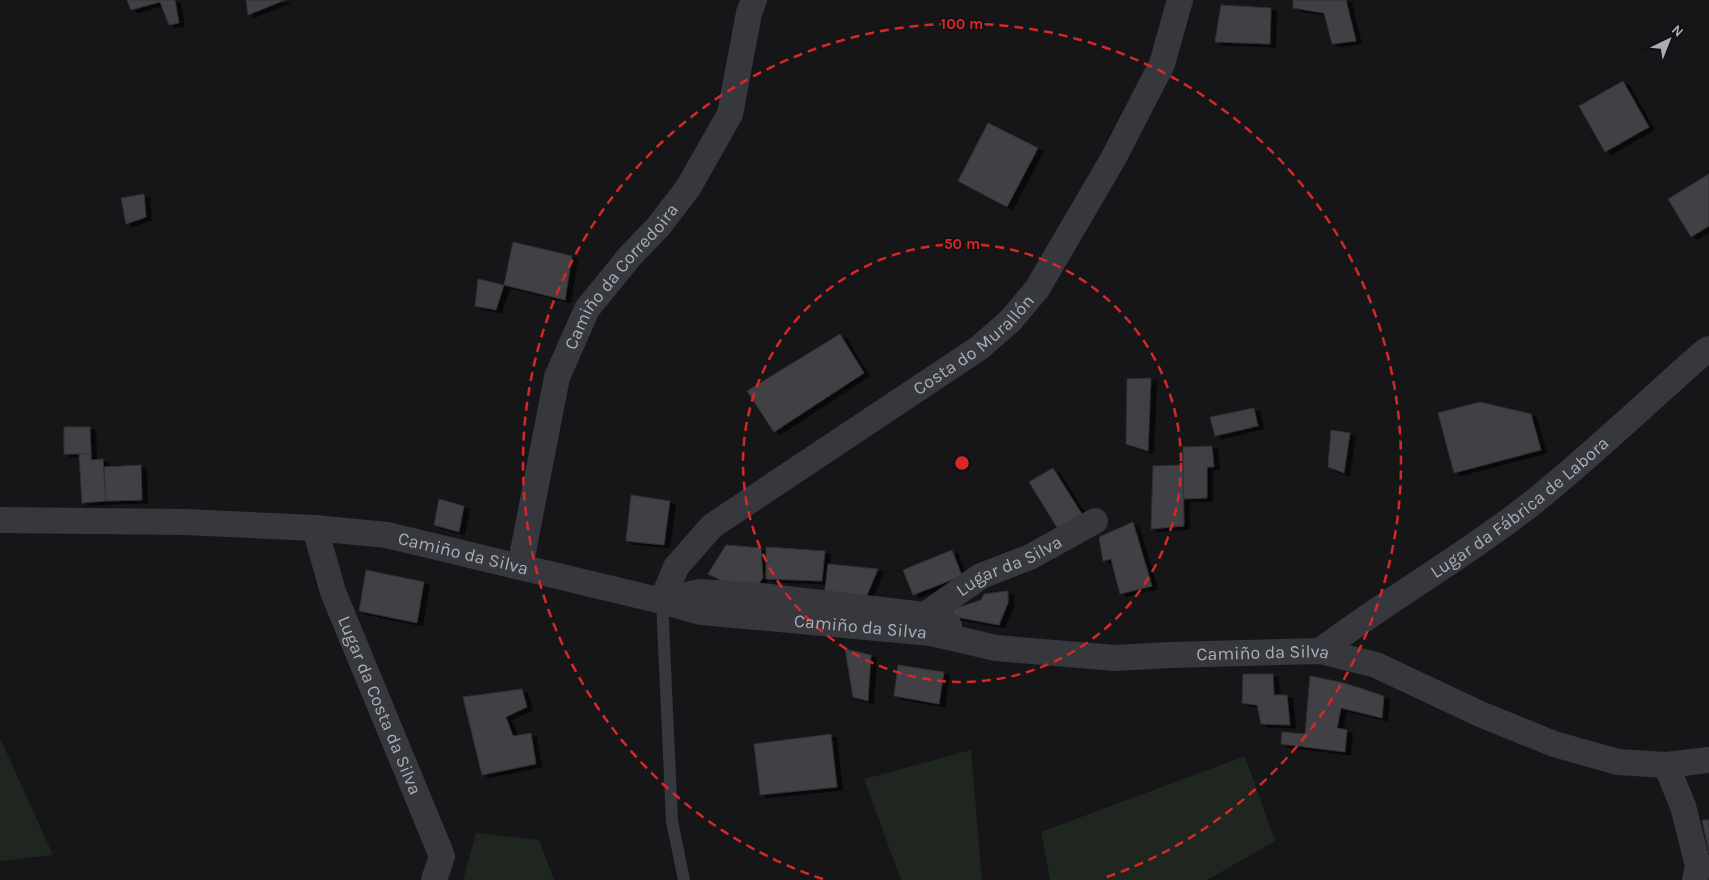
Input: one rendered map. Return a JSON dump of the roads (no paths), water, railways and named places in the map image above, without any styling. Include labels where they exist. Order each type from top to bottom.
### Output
[{"type":"street","name":"Camiño da Corredoira","points":[[520,567],[557,377],[587,309],[630,256],[658,227],[688,188],[730,114],[748,13],[754,0]]},
{"type":"street","name":"Costa do Murallón","points":[[662,601],[676,567],[712,526],[979,348],[1011,320],[1037,289],[1112,159],[1162,64],[1180,0]]},
{"type":"street","name":"Lugar da Fábrica de Labora","points":[[1320,651],[1480,541],[1530,504],[1709,349]]},
{"type":"street","name":"Camiño da Silva","points":[[0,520],[185,522],[315,528],[387,535],[701,612],[931,633],[996,648],[1115,658],[1320,651],[1376,665],[1480,714],[1554,744],[1618,762],[1666,765],[1709,760]]},
{"type":"street","name":"Lugar da Silva","points":[[925,614],[981,576],[1030,557],[1095,521]]},
{"type":"street","name":"Lugar da Costa da Silva","points":[[315,528],[333,592],[442,856],[434,880]]},
{"type":"street","points":[[662,601],[700,592],[761,596],[925,614],[996,648]]},
{"type":"street","points":[[1666,765],[1684,806],[1698,866],[1695,880]]},
{"type":"lane","points":[[662,601],[672,821],[684,880]]}]
